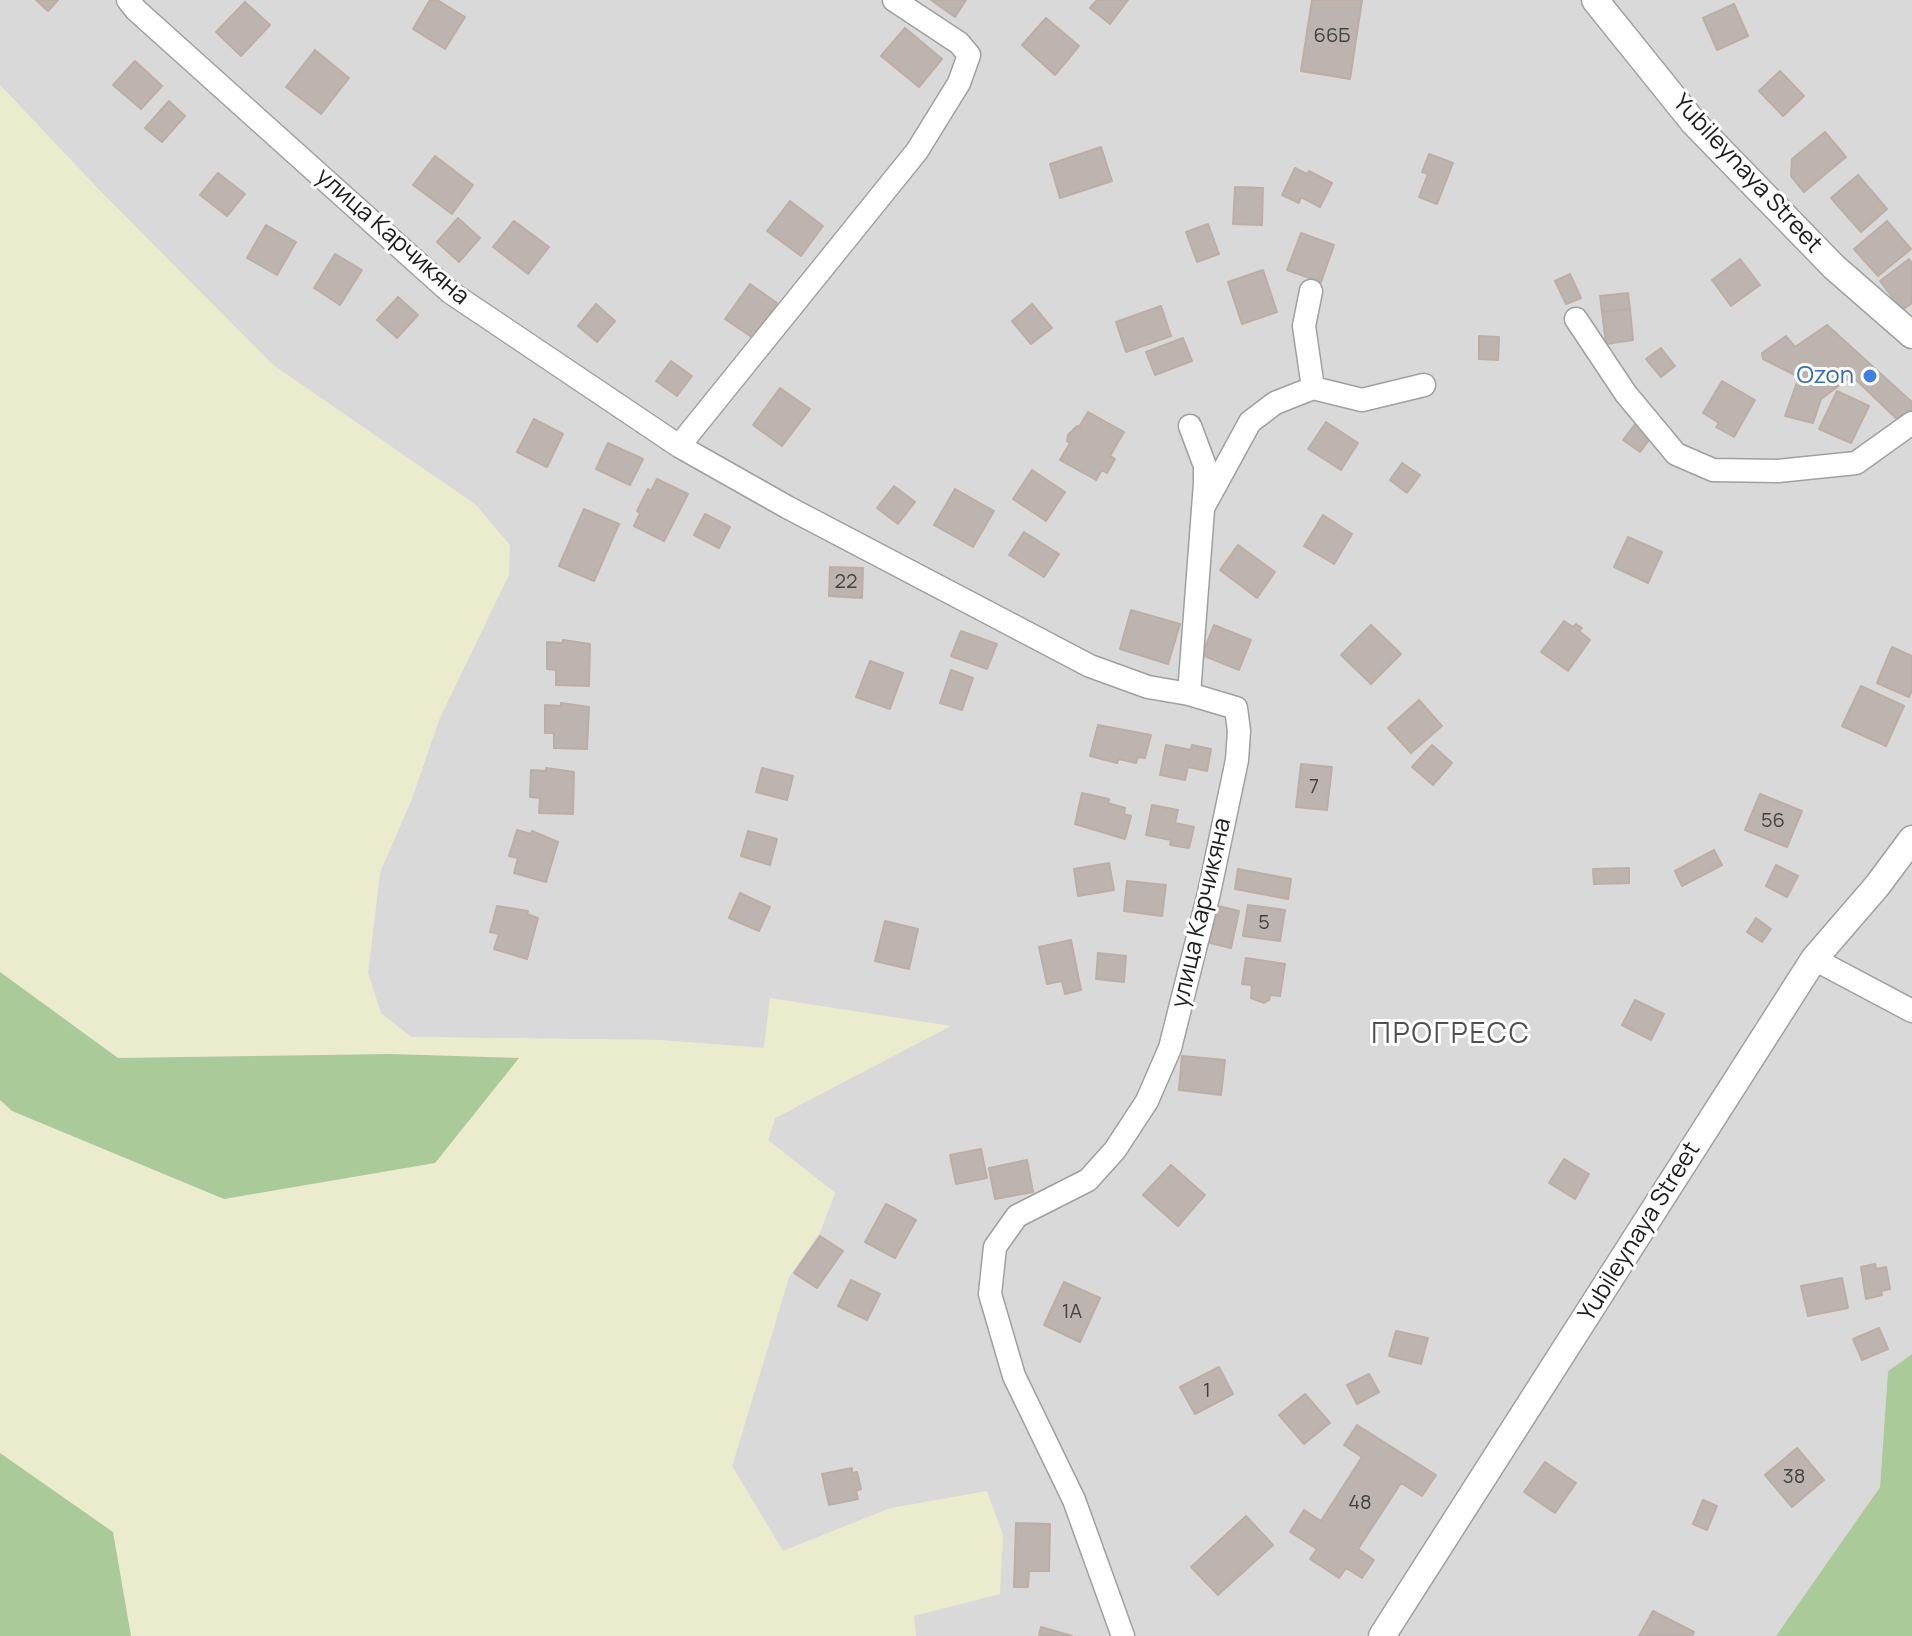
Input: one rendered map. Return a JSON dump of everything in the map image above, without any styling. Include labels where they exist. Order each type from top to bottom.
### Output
[{"type":"street","name":"улица Карчикяна","points":[[128,0],[450,292],[679,446],[787,507],[1090,666],[1148,687],[1189,694],[1236,708],[1239,731],[1237,760],[1209,893],[1170,1048],[1147,1101],[1115,1150],[1088,1180],[1017,1216],[995,1247],[990,1294],[1014,1376],[1074,1500],[1123,1636]]},
{"type":"street","points":[[679,446],[917,151],[959,83],[969,55],[959,43],[894,0]]},
{"type":"street","name":"Yubileynaya Street","points":[[1595,0],[1694,123],[1834,267],[1912,335]]},
{"type":"street","points":[[1311,291],[1304,326],[1313,388]]},
{"type":"street","points":[[1576,319],[1626,394],[1676,454],[1713,470],[1778,471],[1856,463],[1912,423]]},
{"type":"street","points":[[1203,508],[1250,422],[1275,403],[1313,388],[1362,400],[1424,385]]},
{"type":"street","points":[[1189,694],[1205,466],[1190,426]]},
{"type":"street","name":"Yubileynaya Street","points":[[1382,1636],[1814,959],[1877,886],[1912,839]]},
{"type":"street","points":[[1814,959],[1912,1011]]},
{"type":"shaded area","points":[[0,0],[1912,0],[1912,1354],[1888,1371],[1880,1487],[1776,1636],[916,1636],[891,1508],[783,1551],[732,1466],[789,1277],[820,1232],[835,1193],[768,1140],[775,1118],[949,1026],[770,999],[764,1048],[658,1040],[411,1037],[381,1013],[368,973],[380,872],[411,801],[439,720],[476,505],[273,365],[0,85]]},
{"type":"green space","points":[[0,85],[273,365],[476,505],[510,545],[509,575],[439,720],[411,801],[380,872],[368,973],[381,1013],[411,1037],[658,1040],[764,1048],[770,998],[951,1026],[775,1118],[768,1140],[835,1193],[820,1232],[789,1277],[732,1466],[783,1551],[891,1508],[987,1491],[1003,1535],[1000,1594],[914,1616],[916,1636],[131,1636],[113,1532],[0,1453],[0,1100],[12,1111],[224,1199],[518,1059],[391,1054],[118,1058],[0,972]]},
{"type":"green space","points":[[0,972],[118,1058],[391,1054],[519,1058],[435,1163],[224,1199],[12,1111],[0,1100]]},
{"type":"green space","points":[[1912,1354],[1912,1636],[1776,1636],[1880,1487],[1888,1371]]},
{"type":"green space","points":[[0,1453],[113,1532],[131,1636],[0,1636]]},
{"type":"building","points":[[36,0],[58,0],[48,11]]},
{"type":"building","points":[[430,0],[437,0],[465,17],[445,49],[413,29]]},
{"type":"building","points":[[931,0],[966,0],[955,17]]},
{"type":"building","points":[[1097,0],[1128,0],[1110,24],[1090,8]]},
{"type":"building","points":[[1312,0],[1362,0],[1350,79],[1301,71]]},
{"type":"building","points":[[245,2],[270,25],[241,56],[216,32]]},
{"type":"building","points":[[1734,4],[1748,36],[1717,50],[1703,18]]},
{"type":"building","points":[[1046,18],[1079,46],[1055,75],[1022,45]]},
{"type":"building","points":[[905,28],[942,59],[919,87],[881,56]]},
{"type":"building","points":[[315,50],[349,78],[321,114],[286,87]]},
{"type":"building","points":[[135,61],[162,86],[141,109],[113,85]]},
{"type":"building","points":[[1780,71],[1804,96],[1783,116],[1759,91]]},
{"type":"building","points":[[169,101],[185,116],[162,142],[145,128]]},
{"type":"building","points":[[1825,132],[1846,157],[1804,192],[1791,176],[1792,159]]},
{"type":"building","points":[[1101,147],[1112,181],[1060,198],[1050,164]]},
{"type":"building","points":[[1429,154],[1453,163],[1437,204],[1419,197],[1428,174],[1422,172]]},
{"type":"building","points":[[435,156],[473,185],[452,214],[413,185]]},
{"type":"building","points":[[1295,168],[1307,174],[1309,171],[1332,183],[1320,207],[1301,197],[1299,203],[1282,195]]},
{"type":"building","points":[[218,173],[245,194],[227,216],[200,195]]},
{"type":"building","points":[[1858,175],[1887,209],[1861,232],[1831,198]]},
{"type":"building","points":[[1235,187],[1263,188],[1262,225],[1233,224]]},
{"type":"building","points":[[790,201],[823,226],[801,256],[767,231]]},
{"type":"building","points":[[458,218],[480,238],[459,262],[437,242]]},
{"type":"building","points":[[514,221],[549,247],[528,274],[493,247]]},
{"type":"building","points":[[1887,221],[1911,249],[1878,276],[1854,249]]},
{"type":"building","points":[[1208,224],[1219,254],[1197,262],[1186,232]]},
{"type":"building","points":[[266,225],[296,242],[277,275],[247,258]]},
{"type":"building","points":[[1301,233],[1334,245],[1321,282],[1287,270]]},
{"type":"building","points":[[335,254],[362,270],[340,305],[314,288]]},
{"type":"building","points":[[1740,259],[1760,285],[1731,306],[1712,280]]},
{"type":"building","points":[[1909,259],[1912,263],[1912,303],[1902,310],[1880,281]]},
{"type":"building","points":[[1263,270],[1277,312],[1242,324],[1228,282]]},
{"type":"building","points":[[1570,274],[1581,298],[1566,304],[1555,281]]},
{"type":"building","points":[[750,284],[777,303],[753,338],[725,319]]},
{"type":"building","points":[[1628,293],[1630,309],[1602,312],[1600,296]]},
{"type":"building","points":[[398,297],[418,315],[397,338],[377,320]]},
{"type":"building","points":[[596,304],[615,321],[597,342],[578,326]]},
{"type":"building","points":[[1032,304],[1052,328],[1031,344],[1012,321]]},
{"type":"building","points":[[1161,306],[1171,336],[1126,352],[1116,322]]},
{"type":"building","points":[[1630,309],[1633,340],[1606,344],[1602,312]]},
{"type":"building","points":[[1827,325],[1912,402],[1912,412],[1901,423],[1852,376],[1821,399],[1813,423],[1785,416],[1799,377],[1763,359],[1762,353],[1786,336],[1795,347]]},
{"type":"building","points":[[1479,336],[1499,337],[1498,360],[1479,359]]},
{"type":"building","points":[[1183,338],[1192,361],[1155,375],[1146,352]]},
{"type":"building","points":[[1661,348],[1675,366],[1661,377],[1646,359]]},
{"type":"building","points":[[671,361],[692,376],[677,396],[656,381]]},
{"type":"building","points":[[1722,381],[1755,400],[1734,437],[1716,427],[1719,423],[1703,413]]},
{"type":"building","points":[[780,388],[810,409],[782,446],[753,425]]},
{"type":"building","points":[[1837,391],[1869,406],[1851,443],[1819,429]]},
{"type":"building","points":[[1088,412],[1124,432],[1110,456],[1115,459],[1107,473],[1102,470],[1096,480],[1060,460],[1070,443],[1067,441],[1068,435],[1079,427]]},
{"type":"building","points":[[534,419],[563,434],[547,467],[517,452]]},
{"type":"building","points":[[1639,419],[1656,431],[1640,452],[1623,440]]},
{"type":"building","points":[[1326,422],[1358,443],[1341,470],[1308,449]]},
{"type":"building","points":[[608,443],[643,459],[630,485],[596,469]]},
{"type":"building","points":[[1402,463],[1420,475],[1407,493],[1390,480]]},
{"type":"building","points":[[1032,470],[1065,492],[1046,521],[1013,499]]},
{"type":"building","points":[[657,479],[688,494],[664,541],[634,526],[640,513],[637,511]]},
{"type":"building","points":[[894,486],[915,502],[898,524],[877,508]]},
{"type":"building","points":[[955,489],[994,511],[973,547],[934,525]]},
{"type":"building","points":[[584,509],[619,524],[594,581],[559,566]]},
{"type":"building","points":[[705,514],[730,527],[719,548],[694,535]]},
{"type":"building","points":[[1323,515],[1352,534],[1334,564],[1304,546]]},
{"type":"building","points":[[1024,532],[1059,554],[1044,577],[1009,555]]},
{"type":"building","points":[[1628,537],[1662,552],[1648,583],[1614,567]]},
{"type":"building","points":[[1238,545],[1275,572],[1257,598],[1220,570]]},
{"type":"building","points":[[830,567],[863,568],[862,598],[829,596]]},
{"type":"building","points":[[1131,610],[1180,624],[1168,664],[1120,649]]},
{"type":"building","points":[[1564,621],[1582,628],[1579,631],[1590,640],[1568,671],[1541,652]]},
{"type":"building","points":[[1214,625],[1251,640],[1239,670],[1202,655]]},
{"type":"building","points":[[1371,625],[1401,654],[1371,684],[1341,655]]},
{"type":"building","points":[[961,631],[997,644],[987,669],[951,656]]},
{"type":"building","points":[[563,640],[590,644],[589,686],[556,685],[556,670],[547,669],[547,642],[563,643]]},
{"type":"building","points":[[1892,647],[1912,656],[1912,690],[1909,697],[1877,683]]},
{"type":"building","points":[[870,661],[903,673],[890,709],[856,697]]},
{"type":"building","points":[[951,670],[973,678],[962,710],[940,703]]},
{"type":"building","points":[[1861,686],[1904,706],[1886,746],[1842,726]]},
{"type":"building","points":[[1419,700],[1442,726],[1411,753],[1388,728]]},
{"type":"building","points":[[561,703],[589,707],[587,749],[554,748],[554,733],[545,733],[545,705],[561,706]]},
{"type":"building","points":[[1098,725],[1151,735],[1145,758],[1138,757],[1136,763],[1119,759],[1117,763],[1090,756]]},
{"type":"building","points":[[1166,745],[1191,750],[1192,745],[1211,749],[1207,771],[1188,767],[1185,780],[1160,775]]},
{"type":"building","points":[[1432,745],[1452,763],[1433,785],[1412,767]]},
{"type":"building","points":[[1301,764],[1332,767],[1327,810],[1296,807]]},
{"type":"building","points":[[546,768],[574,772],[573,814],[539,813],[540,798],[530,797],[531,770],[546,771]]},
{"type":"building","points":[[762,768],[793,776],[787,800],[756,792]]},
{"type":"building","points":[[1082,793],[1109,799],[1108,803],[1125,808],[1124,814],[1131,816],[1125,839],[1075,824]]},
{"type":"building","points":[[1760,794],[1802,811],[1787,847],[1745,830]]},
{"type":"building","points":[[1152,805],[1178,810],[1175,823],[1194,827],[1189,848],[1170,845],[1171,840],[1146,835]]},
{"type":"building","points":[[517,830],[531,834],[532,831],[558,842],[546,882],[514,873],[518,858],[509,856]]},
{"type":"building","points":[[748,831],[777,839],[770,865],[741,856]]},
{"type":"building","points":[[1714,850],[1722,865],[1682,886],[1675,871]]},
{"type":"building","points":[[1109,863],[1114,890],[1078,896],[1074,869]]},
{"type":"building","points":[[1776,865],[1798,876],[1787,897],[1766,886]]},
{"type":"building","points":[[1629,868],[1629,883],[1594,884],[1593,869]]},
{"type":"building","points":[[1238,869],[1291,879],[1288,899],[1235,889]]},
{"type":"building","points":[[1127,881],[1166,885],[1162,916],[1124,911]]},
{"type":"building","points":[[740,893],[770,907],[759,931],[729,918]]},
{"type":"building","points":[[1248,905],[1285,910],[1280,941],[1243,936]]},
{"type":"building","points":[[497,906],[528,911],[527,914],[538,918],[527,959],[494,949],[499,934],[490,932]]},
{"type":"building","points":[[1218,906],[1239,911],[1231,948],[1210,943]]},
{"type":"building","points":[[1756,918],[1771,929],[1762,942],[1747,932]]},
{"type":"building","points":[[885,921],[918,929],[909,969],[875,961]]},
{"type":"building","points":[[1071,940],[1081,990],[1065,994],[1062,981],[1047,984],[1039,947]]},
{"type":"building","points":[[1098,953],[1126,956],[1124,982],[1096,979]]},
{"type":"building","points":[[1246,958],[1285,964],[1280,996],[1270,995],[1264,1003],[1251,998],[1252,985],[1242,984]]},
{"type":"building","points":[[1635,1000],[1664,1014],[1651,1040],[1622,1025]]},
{"type":"building","points":[[1182,1056],[1225,1060],[1221,1095],[1179,1090]]},
{"type":"building","points":[[981,1149],[987,1178],[956,1184],[950,1155]]},
{"type":"building","points":[[1564,1159],[1589,1174],[1575,1199],[1549,1183]]},
{"type":"building","points":[[1027,1160],[1033,1192],[995,1199],[989,1168]]},
{"type":"building","points":[[1171,1165],[1205,1195],[1178,1226],[1143,1195]]},
{"type":"building","points":[[886,1204],[916,1220],[895,1258],[865,1242]]},
{"type":"building","points":[[820,1236],[843,1251],[817,1288],[794,1273]]},
{"type":"building","points":[[1875,1264],[1876,1269],[1886,1267],[1890,1289],[1881,1291],[1882,1295],[1866,1299],[1861,1267]]},
{"type":"building","points":[[1842,1278],[1848,1308],[1808,1316],[1801,1286]]},
{"type":"building","points":[[851,1280],[880,1294],[867,1320],[838,1306]]},
{"type":"building","points":[[1064,1282],[1100,1298],[1080,1342],[1044,1325]]},
{"type":"building","points":[[1879,1328],[1888,1349],[1862,1360],[1853,1339]]},
{"type":"building","points":[[1396,1331],[1428,1338],[1421,1364],[1389,1356]]},
{"type":"building","points":[[1219,1367],[1233,1394],[1195,1414],[1180,1387]]},
{"type":"building","points":[[1369,1374],[1379,1392],[1357,1404],[1347,1385]]},
{"type":"building","points":[[1305,1394],[1330,1423],[1304,1444],[1279,1415]]},
{"type":"building","points":[[1357,1425],[1436,1475],[1422,1496],[1401,1483],[1358,1549],[1374,1560],[1362,1578],[1346,1568],[1339,1578],[1310,1559],[1317,1549],[1290,1532],[1304,1510],[1321,1521],[1362,1457],[1344,1445]]},
{"type":"building","points":[[1797,1448],[1824,1480],[1792,1507],[1765,1475]]},
{"type":"building","points":[[1545,1462],[1576,1483],[1555,1513],[1524,1492]]},
{"type":"building","points":[[852,1468],[852,1473],[857,1472],[861,1489],[856,1491],[858,1499],[829,1505],[822,1474]]},
{"type":"building","points":[[1703,1500],[1717,1506],[1707,1530],[1693,1524]]},
{"type":"building","points":[[1246,1516],[1273,1545],[1218,1595],[1191,1567]]},
{"type":"building","points":[[1016,1523],[1050,1524],[1049,1571],[1029,1571],[1028,1587],[1014,1587]]},
{"type":"building","points":[[1653,1611],[1694,1632],[1692,1636],[1639,1636]]},
{"type":"building","points":[[1041,1627],[1072,1636],[1039,1636]]},
{"type":"place","name":"Ozon","points":[[1870,376]]},
{"type":"district","name":"ПРОГРЕСС","points":[[1451,1035]]}]
